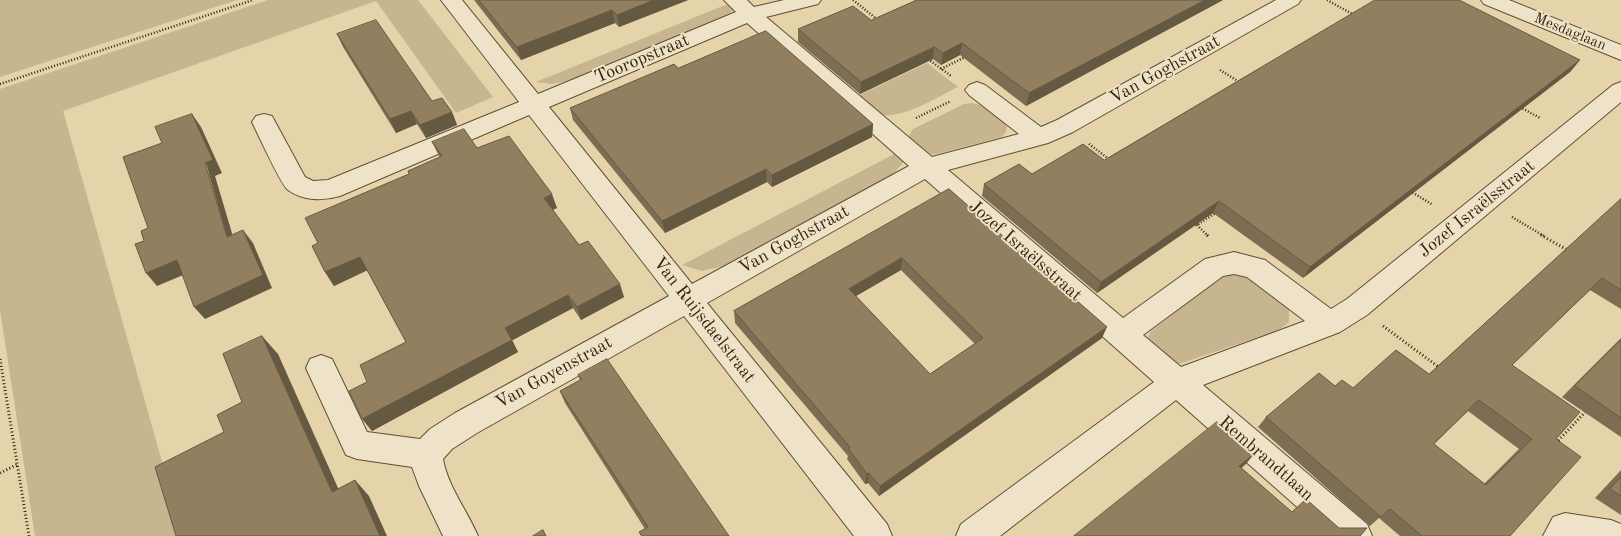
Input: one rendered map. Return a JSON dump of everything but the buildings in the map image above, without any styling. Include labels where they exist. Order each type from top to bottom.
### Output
[{"type":"street","name":"Van Ruijsdaelstraat","points":[[451,0],[875,536]]},
{"type":"street","name":"Tooropstraat","points":[[534,105],[742,7],[811,0]]},
{"type":"street","name":"Van Goghstraat","points":[[687,299],[927,167],[1039,138],[1065,126],[1291,0]]},
{"type":"street","name":"Mesdaglaan","points":[[1491,0],[1621,53]]},
{"type":"street","points":[[742,7],[927,167]]},
{"type":"street","points":[[978,90],[1039,138]]},
{"type":"street","name":"Jozef Israëlsstraat","points":[[973,536],[1177,382],[1330,324],[1357,307],[1621,90]]},
{"type":"street","points":[[264,122],[296,183],[310,190],[331,189],[534,105]]},
{"type":"street","name":"Jozef Israëlsstraat","points":[[927,167],[1177,382]]},
{"type":"street","points":[[1122,335],[1215,267],[1234,263],[1256,268],[1330,324]]},
{"type":"street","name":"Van Goyenstraat","points":[[426,454],[441,439],[466,423],[687,299]]},
{"type":"street","points":[[321,368],[357,445],[426,454],[427,466],[461,536]]},
{"type":"street","name":"Rembrandtlaan","points":[[1177,382],[1355,536]]},
{"type":"street","points":[[1560,536],[1565,529],[1611,536]]},
{"type":"path","points":[[0,84],[253,0]]},
{"type":"path","points":[[853,0],[882,23]]},
{"type":"path","points":[[1326,0],[1361,19]]},
{"type":"path","points":[[1195,54],[1244,85]]},
{"type":"path","points":[[941,69],[968,56]]},
{"type":"path","points":[[926,58],[957,81],[978,90]]},
{"type":"path","points":[[877,123],[883,120],[905,123],[962,95],[978,90]]},
{"type":"path","points":[[1513,103],[1568,134]]},
{"type":"path","points":[[1065,126],[1111,161]]},
{"type":"path","points":[[1410,190],[1460,222]]},
{"type":"path","points":[[1486,201],[1570,252]]},
{"type":"path","points":[[1189,220],[1197,225],[1221,209]]},
{"type":"path","points":[[1357,307],[1446,372]]},
{"type":"path","points":[[0,358],[29,536]]},
{"type":"path","points":[[1551,448],[1589,408]]},
{"type":"path","points":[[0,473],[18,464]]},
{"type":"shaded area","points":[[0,0],[237,0],[0,77]]},
{"type":"shaded area","points":[[268,0],[418,0],[493,97],[456,113],[376,1],[63,111],[183,536],[35,536],[0,310],[0,89]]},
{"type":"shaded area","points":[[730,3],[733,10],[727,16],[569,81],[551,84],[536,82]]},
{"type":"shaded area","points":[[927,63],[958,87],[920,106],[891,115],[878,114],[868,108],[860,95]]},
{"type":"shaded area","points":[[971,103],[987,108],[1001,118],[1007,127],[1002,137],[937,154],[928,154],[912,145],[909,136],[913,129],[964,104]]},
{"type":"shaded area","points":[[900,151],[903,163],[893,174],[723,266],[702,271],[682,265]]},
{"type":"shaded area","points":[[1230,275],[1249,277],[1283,300],[1289,309],[1289,322],[1279,330],[1182,363],[1175,364],[1149,343],[1148,337],[1151,331],[1220,278]]}]
